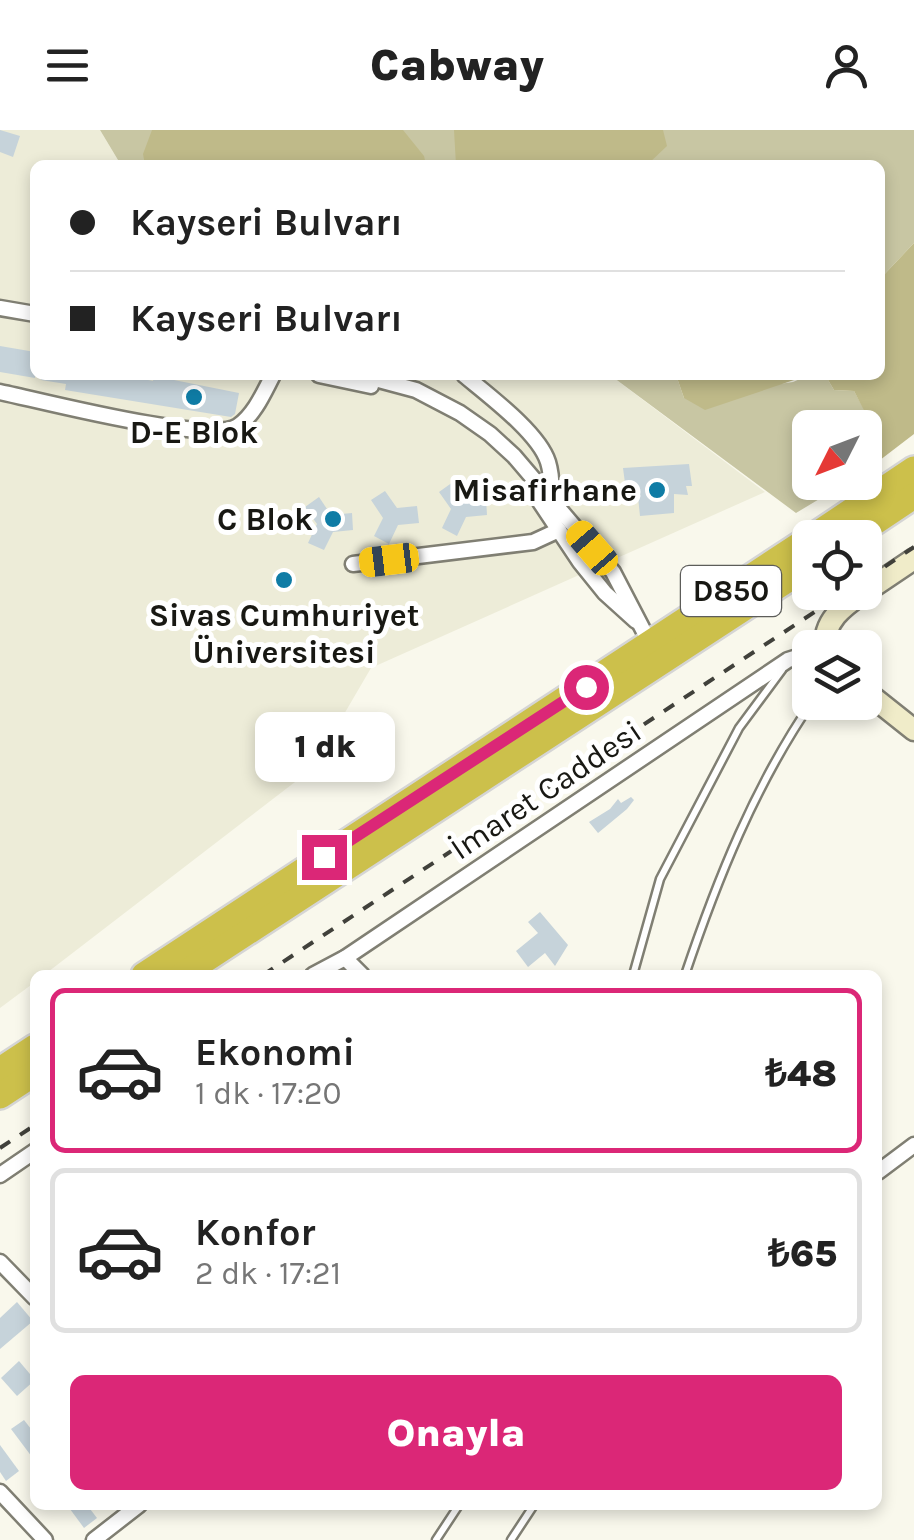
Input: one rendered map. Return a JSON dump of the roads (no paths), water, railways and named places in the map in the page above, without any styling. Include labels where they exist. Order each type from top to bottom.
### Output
[{"type":"highway","name":"D850","points":[[837,520],[914,469]]},
{"type":"highway","points":[[878,520],[914,496]]},
{"type":"highway","name":"D850","points":[[152,970],[792,550]]},
{"type":"highway","name":"D850","points":[[189,970],[650,644],[792,573]]},
{"type":"highway","points":[[0,1070],[30,1050]]},
{"type":"highway","points":[[0,1096],[30,1076]]},
{"type":"street","points":[[0,308],[30,317]]},
{"type":"street","points":[[0,316],[30,318]]},
{"type":"street","points":[[0,392],[106,416],[215,433],[236,428],[254,410],[271,380]]},
{"type":"street","points":[[341,380],[412,396],[457,417],[508,463],[604,593],[650,644]]},
{"type":"street","points":[[379,380],[416,390],[460,413],[514,456],[613,572],[650,644]]},
{"type":"street","points":[[470,380],[511,414],[547,456],[552,502]]},
{"type":"street","points":[[353,564],[533,542],[559,530]]},
{"type":"street","points":[[882,580],[914,559]]},
{"type":"street","name":"İmaret Caddesi","points":[[323,970],[792,659]]},
{"type":"street","points":[[882,705],[914,730]]},
{"type":"street","points":[[345,958],[357,970]]},
{"type":"street","points":[[882,1169],[914,1145]]},
{"type":"street","points":[[0,1175],[30,1154]]},
{"type":"street","points":[[0,1262],[30,1293]]},
{"type":"street","points":[[0,1492],[46,1540]]},
{"type":"street","points":[[94,1540],[133,1510]]},
{"type":"lane","points":[[634,970],[660,879],[739,728],[788,660]]},
{"type":"lane","points":[[687,970],[718,880],[800,720]]},
{"type":"lane","points":[[436,1540],[456,1510]]},
{"type":"lane","points":[[511,1540],[531,1510]]},
{"type":"railway","points":[[882,569],[914,547]]},
{"type":"railway","points":[[271,970],[818,610]]},
{"type":"railway","points":[[0,1148],[30,1128]]},
{"type":"place","name":"D-E Blok","points":[[194,397]]},
{"type":"place","name":"Misafirhane","points":[[657,490]]},
{"type":"place","name":"C Blok","points":[[333,519]]},
{"type":"place","name":"Sivas Cumhuriyet Üniversitesi","points":[[284,580]]}]
